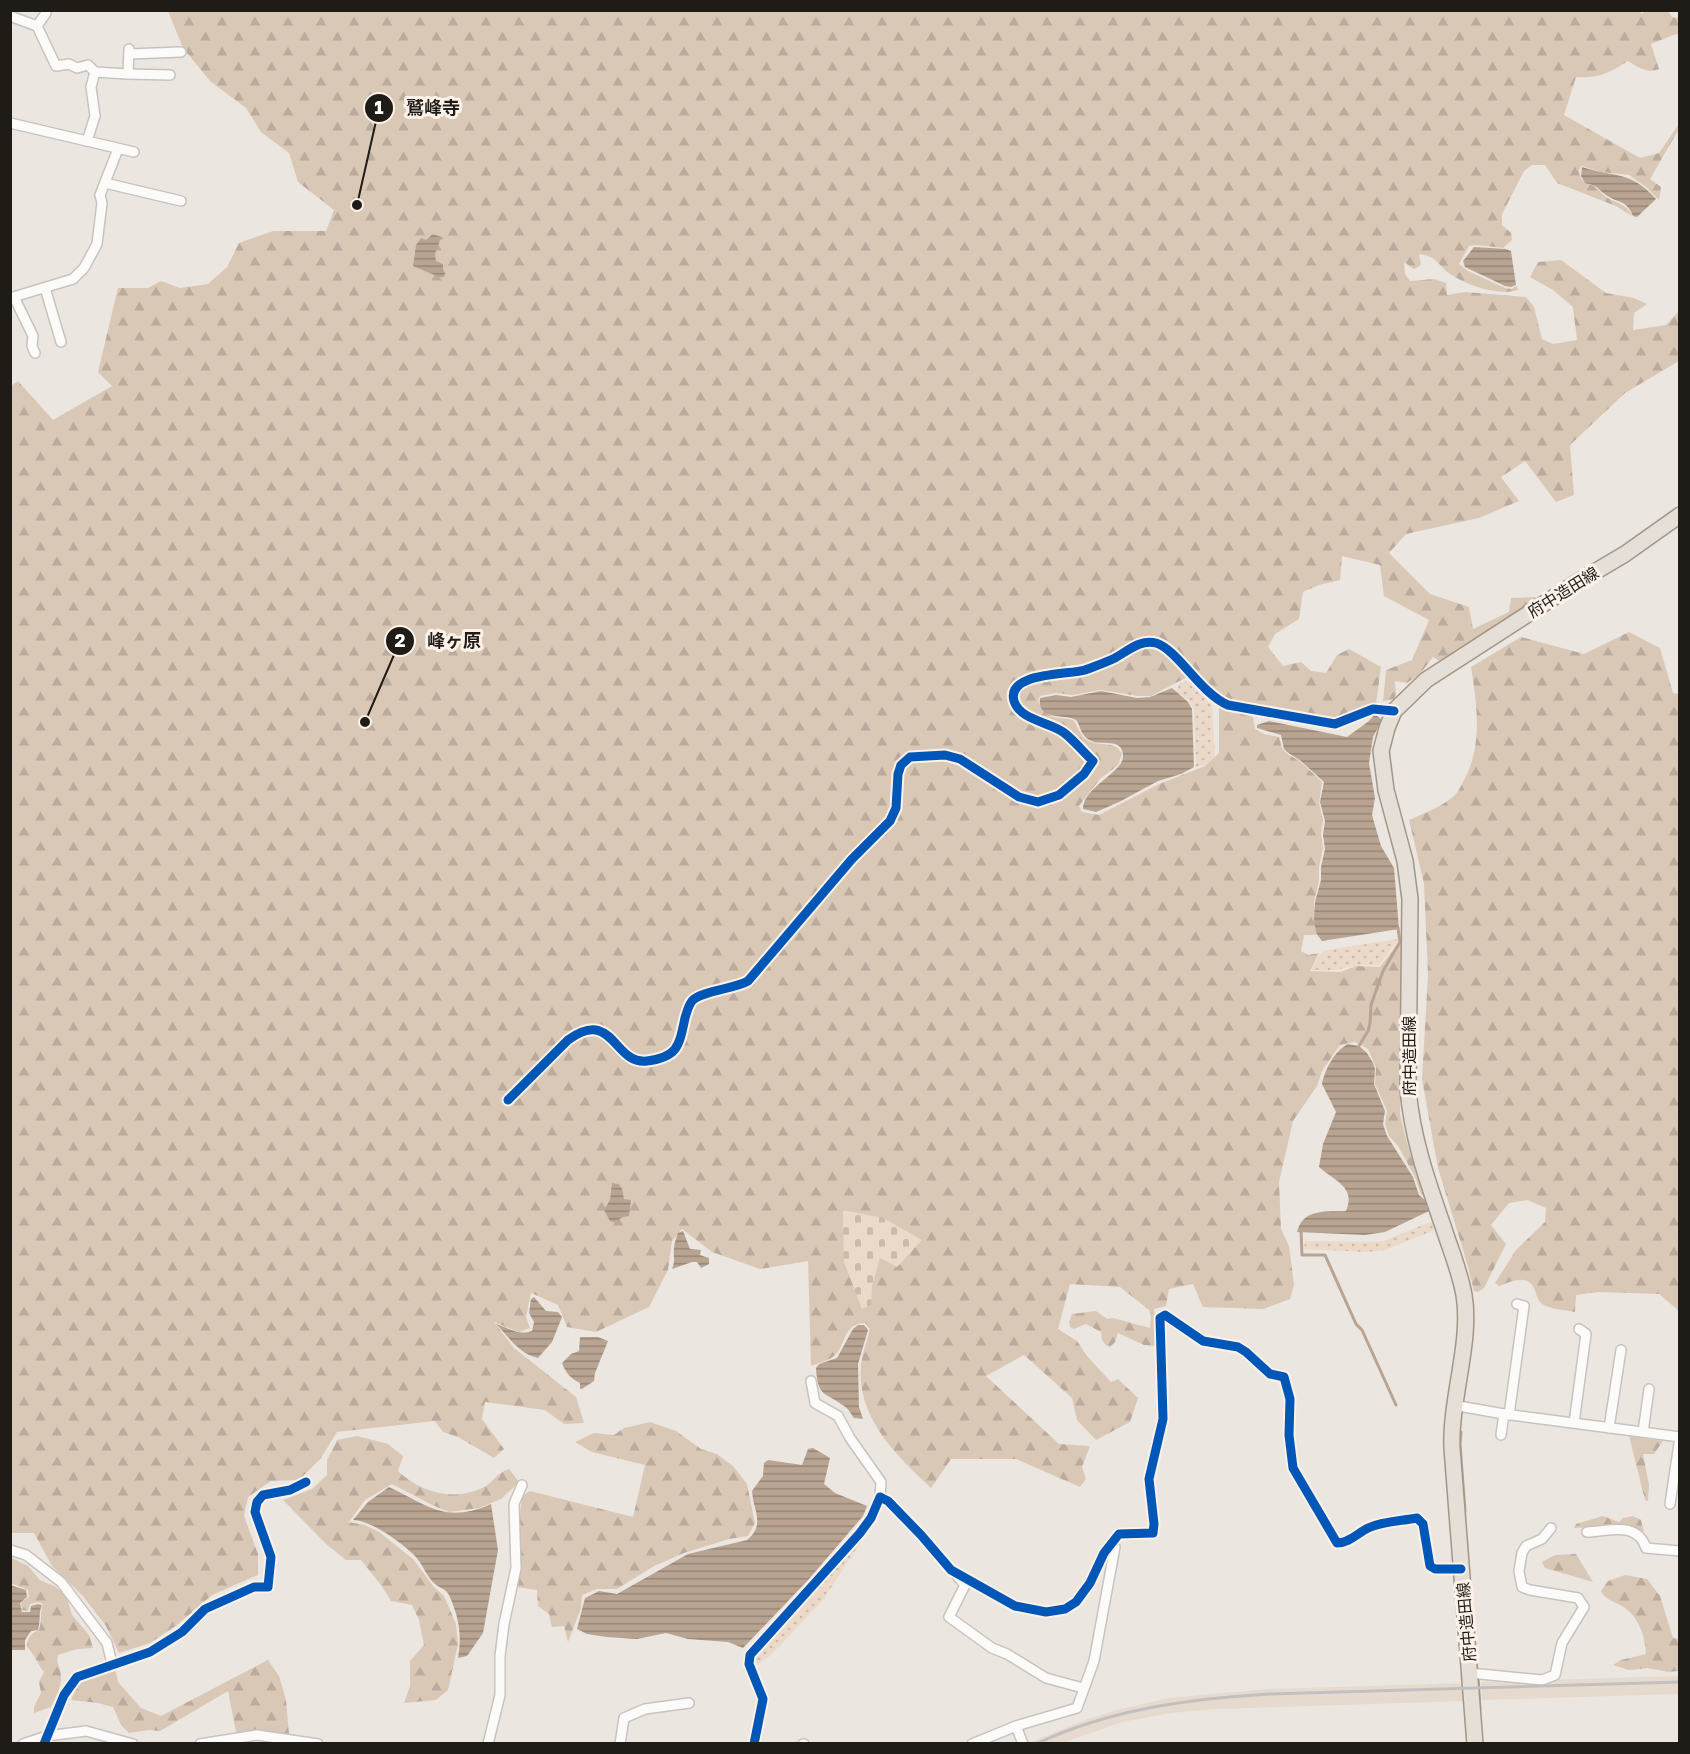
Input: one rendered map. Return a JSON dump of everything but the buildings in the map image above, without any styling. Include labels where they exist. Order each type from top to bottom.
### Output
[{"type":"main road","name":"府中造田線","points":[[1475,1743],[1451,1429],[1465,1334],[1464,1295],[1459,1273],[1419,1156],[1410,1119],[1408,1089],[1410,899],[1405,861],[1386,790],[1381,751],[1394,711],[1426,680],[1625,554],[1680,515]]},
{"type":"street","points":[[37,26],[46,13]]},
{"type":"street","points":[[10,16],[37,26],[56,66],[69,64],[77,68],[88,65],[95,72],[170,75]]},
{"type":"street","points":[[128,74],[129,52],[181,52]]},
{"type":"street","points":[[87,141],[95,116],[92,87],[95,72]]},
{"type":"street","points":[[10,123],[134,153]]},
{"type":"street","points":[[34,353],[33,336],[12,297],[73,279],[84,268],[97,244],[102,203],[100,195],[118,149]]},
{"type":"street","points":[[105,183],[181,201]]},
{"type":"street","points":[[45,288],[61,342]]},
{"type":"street","points":[[508,1100],[568,1040],[579,1032],[605,1033],[612,1037],[621,1051],[632,1058],[644,1061],[666,1057],[674,1052],[680,1044],[692,1001],[708,994],[738,987],[748,981],[852,859],[890,821],[896,808],[898,774],[901,765],[910,757],[945,755],[960,759],[1019,797],[1038,802],[1059,795],[1084,774],[1092,761],[1062,732],[1027,716],[1017,706],[1013,700],[1014,692],[1018,684],[1027,679],[1083,670],[1115,658],[1136,645],[1153,642],[1164,646],[1216,700],[1228,705],[1335,724],[1373,709],[1394,711]]},
{"type":"street","points":[[1501,1436],[1507,1414],[1524,1306],[1517,1304]]},
{"type":"street","points":[[951,1570],[1015,1606],[1052,1612],[1065,1610],[1076,1602],[1090,1583],[1104,1553],[1119,1534],[1153,1533],[1149,1479],[1163,1419],[1160,1318],[1166,1315],[1203,1341],[1238,1347],[1270,1374],[1284,1377],[1290,1399],[1289,1436],[1293,1468],[1337,1543],[1343,1543],[1375,1526],[1417,1518],[1423,1524],[1430,1566],[1435,1569],[1461,1569]]},
{"type":"street","points":[[1574,1423],[1586,1334],[1579,1329]]},
{"type":"street","points":[[1609,1428],[1621,1350]]},
{"type":"street","points":[[754,1743],[764,1699],[749,1664],[750,1655],[860,1533],[871,1518],[880,1497],[881,1482],[850,1438],[838,1416],[815,1403],[811,1381]]},
{"type":"street","points":[[1643,1432],[1649,1389]]},
{"type":"street","points":[[1454,1406],[1680,1437],[1670,1504]]},
{"type":"street","points":[[46,1739],[64,1695],[77,1677],[150,1652],[182,1632],[205,1609],[254,1587],[268,1587],[271,1557],[255,1512],[257,1502],[263,1495],[290,1490],[306,1482]]},
{"type":"street","points":[[488,1743],[500,1695],[500,1656],[504,1624],[516,1568],[514,1504],[522,1485]]},
{"type":"street","points":[[880,1497],[888,1501],[913,1526],[965,1585],[949,1617],[992,1648],[1007,1654],[1046,1678],[1083,1688]]},
{"type":"street","points":[[1470,1673],[1542,1680],[1555,1675],[1562,1643],[1584,1607],[1578,1598],[1522,1587],[1519,1571],[1522,1553],[1526,1546],[1542,1539],[1551,1528]]},
{"type":"street","points":[[1587,1532],[1629,1529],[1642,1537],[1646,1548],[1680,1551]]},
{"type":"street","points":[[972,1743],[1016,1726],[1077,1708],[1094,1661],[1115,1547],[1113,1542]]},
{"type":"street","points":[[10,1550],[26,1555],[61,1582],[107,1643],[112,1664]]},
{"type":"street","points":[[620,1743],[624,1718],[645,1709],[689,1703]]},
{"type":"street","points":[[1016,1726],[1023,1743]]},
{"type":"street","points":[[23,1743],[86,1731],[133,1743]]},
{"type":"street","points":[[200,1743],[257,1735],[318,1743]]},
{"type":"shaded area","points":[[1582,167],[1630,179],[1656,199],[1637,217],[1633,216],[1625,204],[1606,195],[1596,186],[1585,183],[1581,176]]},
{"type":"shaded area","points":[[433,234],[444,238],[440,240],[435,254],[436,261],[443,264],[444,277],[413,266],[416,245],[421,238],[426,240]]},
{"type":"shaded area","points":[[1474,247],[1511,251],[1516,285],[1505,286],[1465,267],[1463,261]]},
{"type":"shaded area","points":[[1172,688],[1188,702],[1192,709],[1194,767],[1181,774],[1158,781],[1096,812],[1083,809],[1089,794],[1122,762],[1122,750],[1116,744],[1094,742],[1089,739],[1082,733],[1074,719],[1052,715],[1042,710],[1040,698],[1056,695],[1071,697],[1101,691],[1137,698],[1150,697]]},
{"type":"shaded area","points":[[1375,714],[1382,720],[1373,737],[1369,763],[1375,798],[1372,815],[1381,846],[1394,868],[1399,929],[1322,941],[1316,933],[1314,918],[1325,849],[1323,835],[1325,821],[1320,802],[1324,782],[1284,749],[1281,735],[1257,728],[1257,725],[1269,721],[1347,737]]},
{"type":"shaded area","points":[[1348,1044],[1359,1046],[1373,1063],[1374,1084],[1385,1111],[1383,1124],[1387,1136],[1413,1177],[1419,1195],[1425,1200],[1429,1211],[1385,1232],[1365,1235],[1297,1232],[1300,1224],[1310,1215],[1346,1211],[1349,1203],[1346,1190],[1342,1185],[1319,1167],[1323,1144],[1336,1112],[1322,1084],[1331,1061],[1338,1051]]},
{"type":"shaded area","points":[[612,1183],[619,1184],[624,1199],[631,1200],[629,1216],[614,1222],[610,1221],[604,1210],[610,1200]]},
{"type":"shaded area","points":[[683,1231],[690,1249],[701,1250],[700,1255],[709,1258],[709,1264],[701,1268],[697,1262],[692,1262],[672,1269],[675,1241],[678,1233]]},
{"type":"shaded area","points":[[534,1297],[546,1311],[558,1312],[562,1317],[552,1342],[538,1358],[520,1349],[496,1324],[518,1332],[532,1331],[534,1322],[529,1313],[531,1299]]},
{"type":"shaded area","points":[[858,1325],[864,1325],[868,1330],[858,1364],[859,1407],[863,1419],[854,1418],[845,1407],[823,1393],[818,1384],[816,1368],[819,1364],[837,1358],[853,1329]]},
{"type":"shaded area","points":[[580,1337],[598,1337],[608,1341],[594,1381],[582,1389],[580,1389],[580,1383],[569,1375],[562,1363],[571,1354],[579,1351]]},
{"type":"shaded area","points":[[813,1448],[830,1458],[824,1484],[835,1493],[867,1506],[863,1516],[809,1579],[743,1648],[728,1642],[688,1639],[666,1633],[637,1639],[587,1634],[577,1629],[585,1598],[599,1591],[617,1594],[688,1554],[747,1540],[756,1528],[757,1517],[752,1491],[763,1476],[764,1463],[768,1460],[802,1465],[808,1449]]},
{"type":"shaded area","points":[[389,1487],[427,1506],[449,1512],[475,1510],[491,1504],[498,1550],[483,1633],[467,1656],[458,1658],[459,1626],[448,1593],[432,1581],[416,1557],[403,1545],[378,1528],[353,1520],[368,1502]]},
{"type":"shaded area","points":[[10,1585],[26,1590],[27,1597],[20,1603],[22,1612],[30,1612],[31,1606],[42,1605],[38,1630],[31,1631],[25,1640],[25,1650],[11,1650]]},
{"type":"shaded area","points":[[1679,1676],[1679,1694],[1482,1700],[1481,1682]]},
{"type":"shaded area","points":[[1465,1683],[1466,1701],[1218,1709],[1171,1713],[1122,1722],[1063,1743],[1026,1744],[1085,1720],[1168,1698],[1268,1689]]},
{"type":"green space","points":[[1639,10],[1642,14],[1644,11],[1667,10],[1672,17],[1679,18],[1679,35],[1676,34],[1651,44],[1659,69],[1647,70],[1628,61],[1604,74],[1576,77],[1564,115],[1640,158],[1659,153],[1679,124],[1679,129],[1650,179],[1661,187],[1659,200],[1629,175],[1601,172],[1582,166],[1579,170],[1583,181],[1630,211],[1632,216],[1616,206],[1557,183],[1545,165],[1532,165],[1524,171],[1502,214],[1502,225],[1511,233],[1512,240],[1503,248],[1469,246],[1459,264],[1468,271],[1505,288],[1511,289],[1517,286],[1518,290],[1501,292],[1474,286],[1450,274],[1434,259],[1426,255],[1419,254],[1421,265],[1414,269],[1404,262],[1405,274],[1410,281],[1434,279],[1446,283],[1447,295],[1465,292],[1526,297],[1534,307],[1542,339],[1553,344],[1577,340],[1573,307],[1553,290],[1530,277],[1538,262],[1561,260],[1606,293],[1634,298],[1647,304],[1634,313],[1633,330],[1666,325],[1679,311],[1679,361],[1625,393],[1570,445],[1574,495],[1556,502],[1525,461],[1501,477],[1519,501],[1479,518],[1406,534],[1389,553],[1430,594],[1469,607],[1473,629],[1509,612],[1511,598],[1535,597],[1538,600],[1441,662],[1433,657],[1420,674],[1407,683],[1395,681],[1394,699],[1383,701],[1386,670],[1412,660],[1429,620],[1384,596],[1380,565],[1342,556],[1340,580],[1303,592],[1299,619],[1275,634],[1268,647],[1283,666],[1301,662],[1311,671],[1326,673],[1337,655],[1349,649],[1381,667],[1376,704],[1339,718],[1325,719],[1221,698],[1195,673],[1151,696],[1101,690],[1073,695],[1056,693],[1040,696],[1038,701],[1049,715],[1073,720],[1082,736],[1087,740],[1111,745],[1119,749],[1122,754],[1118,765],[1100,779],[1079,806],[1082,812],[1099,815],[1159,784],[1205,766],[1219,753],[1219,707],[1253,717],[1255,729],[1264,734],[1279,737],[1286,753],[1301,762],[1322,782],[1319,803],[1323,820],[1321,834],[1323,848],[1314,902],[1316,935],[1304,935],[1301,951],[1308,955],[1319,953],[1310,971],[1340,972],[1356,966],[1380,967],[1398,943],[1402,945],[1400,1114],[1425,1198],[1398,1146],[1389,1136],[1385,1124],[1387,1111],[1375,1084],[1376,1068],[1368,1049],[1355,1042],[1340,1045],[1322,1071],[1317,1086],[1293,1121],[1279,1182],[1281,1229],[1289,1246],[1294,1285],[1290,1299],[1263,1309],[1203,1307],[1193,1284],[1169,1289],[1166,1306],[1154,1309],[1158,1320],[1157,1346],[1144,1345],[1118,1333],[1115,1342],[1110,1347],[1104,1343],[1101,1332],[1086,1324],[1074,1329],[1070,1327],[1072,1314],[1096,1311],[1107,1319],[1113,1318],[1150,1328],[1149,1310],[1120,1287],[1070,1284],[1058,1329],[1077,1341],[1087,1356],[1111,1382],[1118,1379],[1138,1398],[1130,1422],[1096,1440],[1077,1420],[1072,1398],[1024,1355],[986,1376],[1059,1444],[1090,1446],[1082,1467],[1086,1479],[1080,1487],[1016,1459],[951,1459],[931,1488],[905,1463],[881,1434],[865,1402],[861,1385],[861,1366],[870,1329],[865,1323],[852,1327],[834,1356],[811,1366],[808,1261],[760,1269],[712,1252],[682,1229],[672,1241],[668,1270],[649,1307],[596,1332],[567,1327],[558,1305],[531,1293],[526,1317],[530,1328],[519,1332],[494,1322],[514,1348],[576,1397],[584,1423],[564,1424],[545,1410],[485,1402],[482,1419],[504,1449],[494,1458],[458,1437],[443,1432],[435,1421],[337,1432],[321,1458],[299,1480],[271,1481],[248,1497],[244,1516],[258,1554],[258,1575],[212,1595],[177,1625],[150,1643],[119,1653],[106,1626],[82,1595],[52,1566],[34,1533],[11,1533],[11,386],[18,381],[53,420],[112,386],[98,372],[118,288],[148,288],[161,281],[180,288],[208,284],[227,267],[239,243],[273,231],[326,231],[334,210],[298,182],[289,153],[261,132],[246,108],[210,81],[183,48],[168,11]]},
{"type":"green space","points":[[1629,632],[1660,648],[1673,693],[1679,694],[1679,1311],[1659,1294],[1598,1292],[1576,1295],[1575,1312],[1542,1304],[1531,1283],[1527,1281],[1518,1280],[1499,1286],[1495,1283],[1516,1250],[1545,1222],[1546,1208],[1527,1200],[1509,1203],[1491,1225],[1506,1244],[1484,1288],[1478,1292],[1474,1291],[1438,1168],[1422,1079],[1428,975],[1424,884],[1409,820],[1438,807],[1454,796],[1470,767],[1477,725],[1471,667],[1521,637],[1584,654]]},
{"type":"green space","points":[[1187,681],[1212,706],[1215,757],[1205,765],[1196,767],[1194,710],[1189,701],[1176,691],[1180,683]]},
{"type":"green space","points":[[1399,939],[1379,965],[1311,970],[1320,954],[1327,950]]},
{"type":"green space","points":[[843,1210],[883,1218],[922,1240],[897,1267],[880,1258],[872,1286],[871,1305],[862,1309],[844,1262]]},
{"type":"green space","points":[[1435,1222],[1437,1229],[1385,1250],[1366,1252],[1304,1249],[1305,1241],[1384,1241]]},
{"type":"green space","points":[[650,1422],[676,1431],[701,1449],[717,1454],[733,1466],[747,1484],[755,1523],[748,1536],[729,1539],[684,1553],[654,1566],[617,1589],[597,1589],[582,1595],[581,1608],[568,1642],[564,1626],[552,1627],[549,1614],[538,1606],[537,1590],[517,1587],[518,1533],[522,1496],[530,1491],[633,1517],[645,1465],[592,1452],[575,1442],[594,1433],[614,1435],[624,1428]]},
{"type":"green space","points":[[357,1436],[388,1444],[403,1456],[398,1471],[407,1479],[428,1490],[450,1494],[473,1492],[509,1469],[519,1482],[501,1499],[479,1508],[449,1512],[392,1484],[365,1500],[349,1522],[365,1525],[379,1532],[413,1559],[434,1587],[444,1596],[456,1624],[458,1644],[448,1690],[436,1700],[404,1703],[410,1686],[410,1661],[424,1645],[419,1620],[412,1605],[391,1601],[361,1560],[346,1560],[326,1544],[283,1500],[312,1489],[327,1475],[327,1460],[337,1440]]},
{"type":"green space","points":[[1629,1436],[1663,1441],[1654,1454],[1643,1454],[1649,1485],[1648,1501],[1645,1500]]},
{"type":"green space","points":[[878,1513],[823,1600],[770,1656],[755,1666],[753,1665],[758,1651]]},
{"type":"green space","points":[[1603,1516],[1619,1522],[1623,1518],[1633,1516],[1641,1520],[1644,1532],[1630,1526],[1574,1528],[1576,1524]]},
{"type":"green space","points":[[1576,1554],[1593,1582],[1545,1568],[1542,1562],[1555,1555]]},
{"type":"green space","points":[[10,1557],[28,1566],[40,1580],[66,1595],[72,1615],[89,1635],[93,1648],[77,1649],[58,1655],[61,1679],[57,1695],[51,1707],[34,1713],[34,1707],[41,1693],[39,1682],[44,1672],[27,1644],[30,1636],[39,1630],[43,1604],[39,1602],[30,1604],[28,1611],[22,1610],[21,1602],[29,1597],[28,1590],[11,1583]]},
{"type":"green space","points":[[1625,1575],[1647,1579],[1660,1596],[1673,1638],[1679,1639],[1679,1671],[1668,1672],[1648,1668],[1629,1670],[1613,1665],[1621,1660],[1646,1654],[1642,1633],[1636,1619],[1601,1591],[1608,1581]]},
{"type":"green space","points":[[268,1660],[279,1676],[286,1700],[289,1734],[264,1731],[236,1732],[228,1691],[160,1731],[129,1733],[121,1725],[113,1707],[71,1700],[79,1685],[88,1677],[115,1668],[118,1682],[141,1708],[161,1716]]},
{"type":"waterway","points":[[1357,1049],[1368,1031],[1371,1005],[1383,971],[1400,942],[1398,928]]},
{"type":"waterway","points":[[1301,1231],[1302,1255],[1325,1255],[1396,1405]]},
{"type":"waterway","points":[[1461,1432],[1465,1511]]},
{"type":"waterway","points":[[1478,1677],[1480,1709]]},
{"type":"railway","points":[[1036,1744],[1092,1722],[1121,1714],[1209,1699],[1269,1694],[1680,1682]]},
{"type":"cycle path","points":[[508,1100],[568,1040],[583,1032],[595,1030],[604,1033],[627,1055],[636,1060],[647,1061],[665,1057],[671,1053],[679,1043],[687,1011],[692,1001],[703,995],[748,981],[852,859],[890,821],[896,808],[898,774],[901,765],[910,757],[945,755],[960,759],[1019,797],[1038,802],[1059,795],[1084,774],[1093,761],[1063,732],[1028,717],[1017,707],[1014,692],[1019,685],[1028,680],[1040,676],[1085,670],[1111,660],[1134,646],[1150,642],[1164,647],[1173,654],[1208,691],[1228,705],[1335,724],[1373,709],[1394,711]]},
{"type":"cycle path","points":[[754,1744],[763,1699],[749,1664],[750,1655],[860,1533],[871,1518],[880,1497],[888,1501],[951,1570],[1015,1606],[1046,1612],[1065,1609],[1076,1602],[1090,1583],[1104,1553],[1119,1534],[1153,1533],[1149,1479],[1163,1419],[1160,1318],[1165,1315],[1203,1341],[1238,1347],[1270,1374],[1284,1377],[1290,1399],[1289,1435],[1293,1468],[1337,1543],[1349,1540],[1374,1526],[1417,1518],[1423,1524],[1430,1566],[1435,1569],[1461,1569]]},
{"type":"cycle path","points":[[44,1744],[64,1695],[77,1677],[150,1652],[182,1632],[205,1609],[254,1587],[268,1587],[271,1557],[255,1512],[257,1502],[263,1495],[290,1490],[306,1482]]},
{"type":"place","name":"鷲峰寺","points":[[357,205]]},
{"type":"place","name":"峰ヶ原","points":[[365,722]]}]
